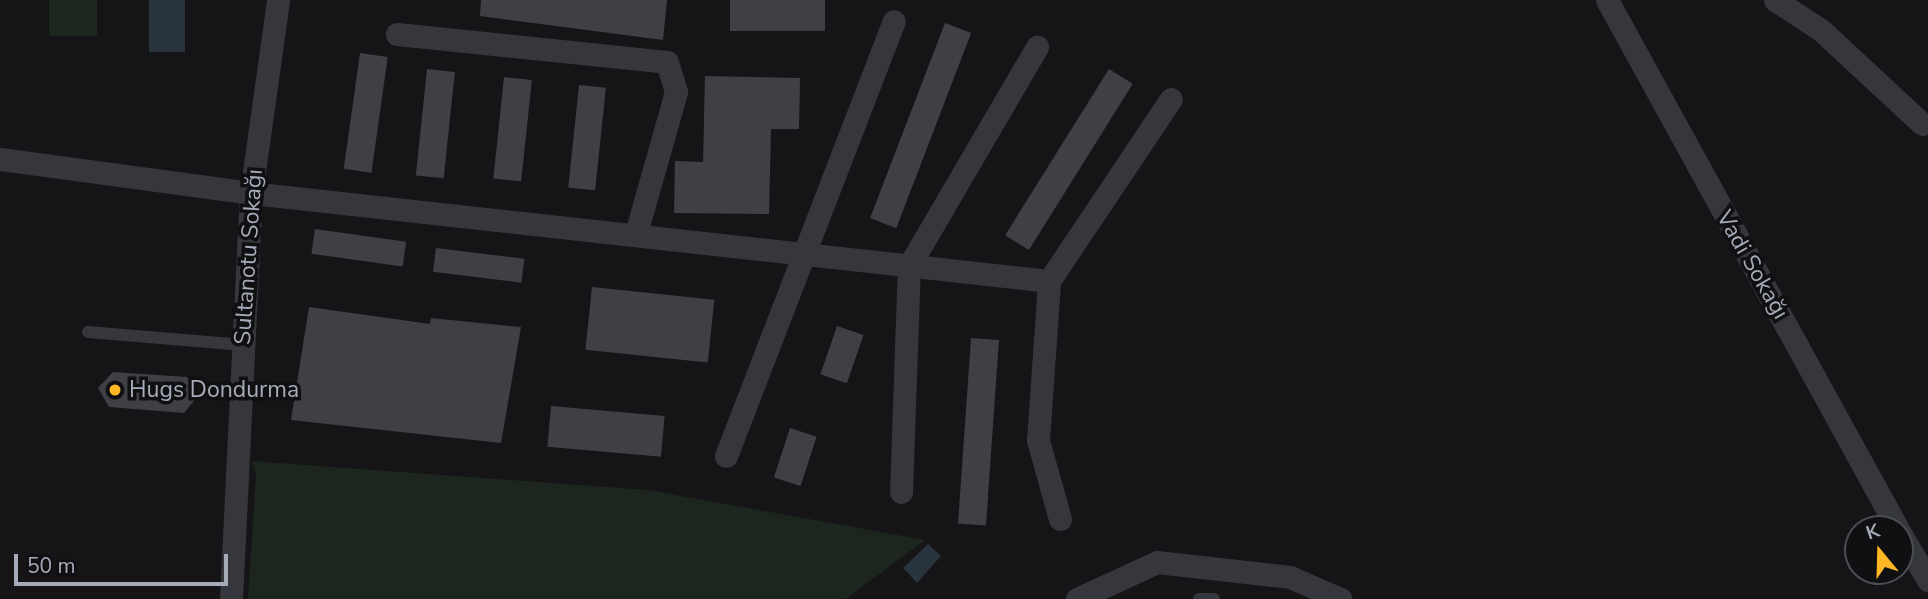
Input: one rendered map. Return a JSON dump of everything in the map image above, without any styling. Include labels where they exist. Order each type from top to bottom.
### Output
[{"type":"street","name":"Sultanotu Sokağı","points":[[231,599],[251,193],[278,0]]},
{"type":"street","name":"Vadi Sokağı","points":[[1607,0],[1890,515]]},
{"type":"street","points":[[1775,0],[1821,30],[1922,124]]},
{"type":"street","points":[[726,456],[799,254],[894,21]]},
{"type":"street","points":[[397,33],[667,62],[676,92],[636,233]]},
{"type":"street","points":[[901,492],[909,266],[1037,47]]},
{"type":"street","points":[[1060,519],[1038,440],[1049,281],[1171,99]]},
{"type":"street","points":[[0,159],[251,193],[636,233],[1049,281]]},
{"type":"street","name":"Vadi Sokağı","points":[[1914,556],[1928,580]]},
{"type":"street","points":[[1077,599],[1157,562],[1290,577],[1340,599]]},
{"type":"lane","points":[[88,332],[243,345]]},
{"type":"lane","points":[[1199,599],[1214,599]]},
{"type":"shaded area","points":[[49,0],[97,0],[97,36],[49,36]]},
{"type":"shaded area","points":[[149,0],[185,0],[185,52],[149,52]]},
{"type":"shaded area","points":[[251,461],[648,490],[925,540],[846,599],[248,599],[256,474]]},
{"type":"shaded area","points":[[928,544],[941,556],[917,583],[903,568]]},
{"type":"building","points":[[481,0],[667,0],[663,40],[480,16]]},
{"type":"building","points":[[730,0],[825,0],[825,31],[730,31]]},
{"type":"building","points":[[945,23],[971,33],[896,228],[870,218]]},
{"type":"building","points":[[360,53],[388,57],[371,173],[344,169]]},
{"type":"building","points":[[427,69],[455,72],[444,178],[416,175]]},
{"type":"building","points":[[1109,69],[1133,84],[1029,250],[1005,235]]},
{"type":"building","points":[[705,76],[800,78],[799,129],[771,129],[769,214],[674,213],[675,161],[703,162]]},
{"type":"building","points":[[504,77],[532,80],[521,181],[493,178]]},
{"type":"building","points":[[579,85],[606,88],[595,190],[568,187]]},
{"type":"building","points":[[315,229],[406,242],[403,267],[312,254]]},
{"type":"building","points":[[436,248],[524,259],[521,283],[433,272]]},
{"type":"building","points":[[592,287],[714,300],[708,363],[585,350]]},
{"type":"building","points":[[309,307],[430,324],[431,318],[521,327],[501,443],[291,420]]},
{"type":"building","points":[[837,326],[863,335],[847,383],[820,374]]},
{"type":"building","points":[[971,338],[999,340],[986,526],[958,524]]},
{"type":"building","points":[[113,372],[187,377],[199,395],[184,413],[109,407],[98,388]]},
{"type":"building","points":[[551,406],[665,416],[661,457],[547,447]]},
{"type":"building","points":[[790,428],[817,437],[801,486],[774,477]]},
{"type":"place","name":"Hugs Dondurma","points":[[115,390]]}]
